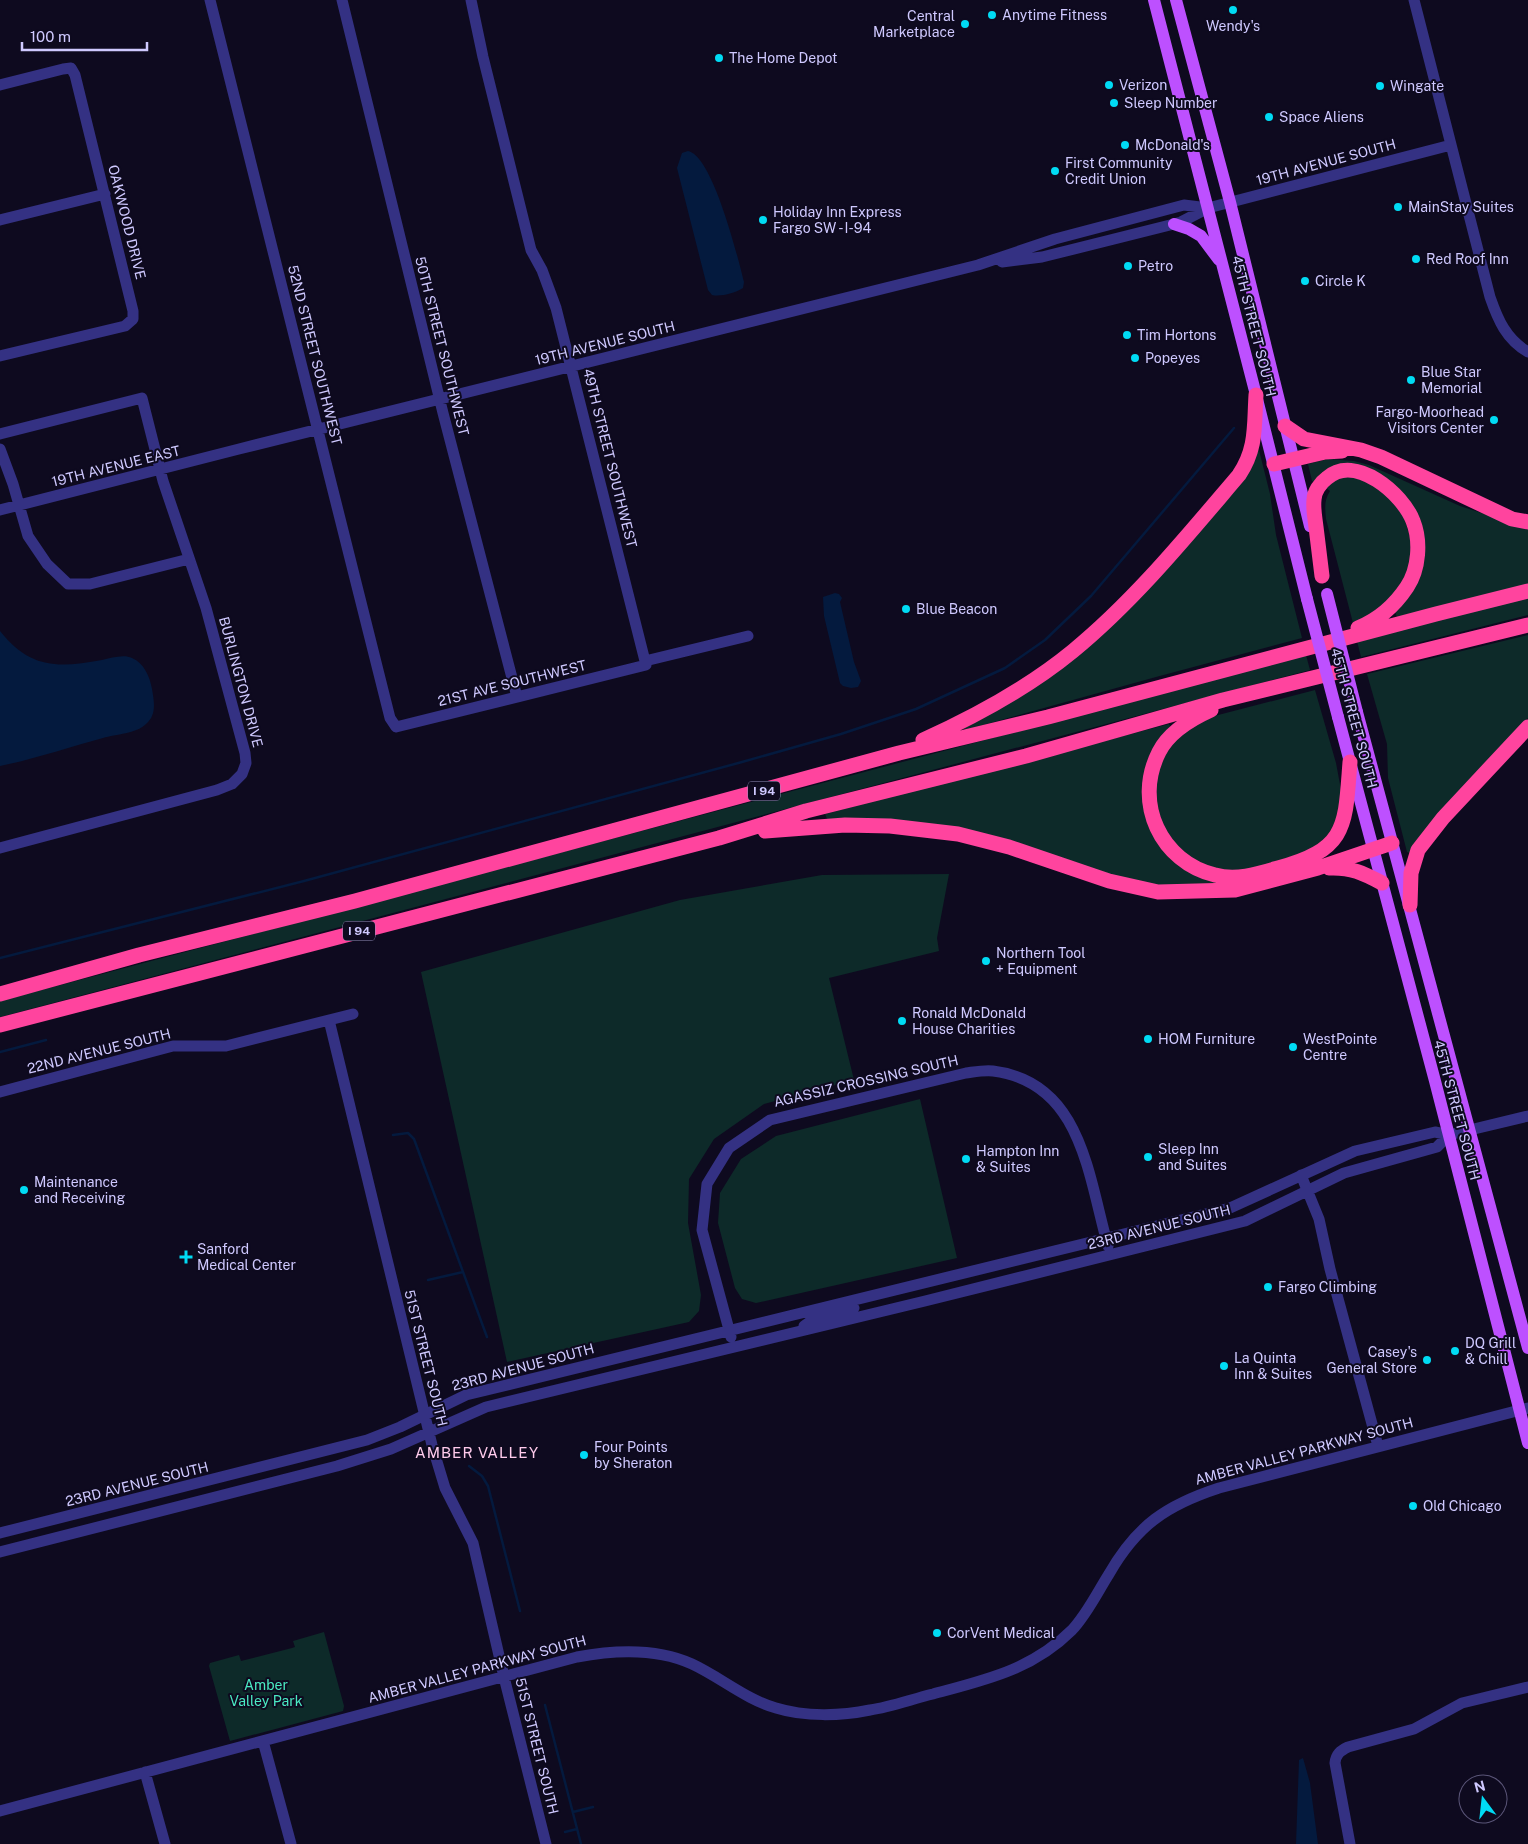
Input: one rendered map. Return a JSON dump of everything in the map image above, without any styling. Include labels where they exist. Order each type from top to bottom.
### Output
[{"type":"highway","points":[[886,756],[949,729],[1017,692],[1072,652],[1128,601],[1239,475],[1248,462],[1253,448],[1256,395]]},
{"type":"highway","points":[[1285,426],[1304,439],[1354,450]]},
{"type":"highway","points":[[1274,464],[1325,452],[1361,450],[1381,457],[1512,519],[1528,522]]},
{"type":"highway","points":[[1289,653],[1372,622],[1399,599],[1410,583],[1415,570],[1417,554],[1414,522],[1394,493],[1375,478],[1348,470],[1338,471],[1326,478],[1318,488],[1314,499],[1314,512],[1322,576]]},
{"type":"highway","name":"I 94","points":[[0,994],[139,955],[383,894],[886,756],[1048,717],[1528,591]]},
{"type":"highway","name":"I 94","points":[[0,1025],[719,838],[806,811],[1026,756],[1249,693],[1528,625]]},
{"type":"highway","points":[[1249,693],[1203,714],[1183,726],[1168,739],[1159,752],[1150,786],[1150,809],[1155,827],[1179,858],[1199,870],[1216,876],[1239,877],[1303,862],[1315,856],[1335,838],[1343,825],[1350,762]]},
{"type":"highway","points":[[1410,905],[1411,872],[1418,850],[1443,818],[1528,727]]},
{"type":"highway","points":[[719,838],[782,829],[845,825],[890,826],[958,834],[1009,847],[1109,882],[1158,892],[1235,890],[1318,868],[1392,843]]},
{"type":"highway","points":[[1318,868],[1342,867],[1356,870],[1382,883]]},
{"type":"highway","points":[[0,984],[139,955]]},
{"type":"highway","points":[[0,1032],[63,1008]]},
{"type":"main road","name":"45TH STREET SOUTH","points":[[1154,0],[1307,599],[1449,1135],[1524,1409],[1528,1443]]},
{"type":"main road","name":"45TH STREET SOUTH","points":[[1176,0],[1230,202],[1357,712],[1528,1348]]},
{"type":"main road","points":[[1174,224],[1189,229],[1201,236],[1223,265]]},
{"type":"street","name":"52ND STREET SOUTHWEST","points":[[210,0],[390,718]]},
{"type":"street","name":"50TH STREET SOUTHWEST","points":[[342,0],[440,399],[517,697]]},
{"type":"street","name":"49TH STREET SOUTHWEST","points":[[471,0],[483,58],[531,250],[542,270],[556,308],[646,663]]},
{"type":"street","points":[[1414,0],[1490,297],[1504,331],[1528,352]]},
{"type":"street","name":"OAKWOOD DRIVE","points":[[0,85],[63,69],[71,68],[76,75],[133,310],[133,319],[125,326],[0,356]]},
{"type":"street","name":"19TH AVENUE SOUTH","points":[[978,265],[1042,257],[1174,224],[1208,208],[1451,145]]},
{"type":"street","points":[[0,220],[105,194]]},
{"type":"street","name":"19TH AVENUE SOUTH","points":[[239,449],[978,265],[1054,238],[1184,205],[1208,208]]},
{"type":"street","points":[[0,434],[142,398],[160,470]]},
{"type":"street","points":[[0,449],[28,536],[47,564],[68,584],[90,584],[189,559]]},
{"type":"street","name":"19TH AVENUE EAST","points":[[0,510],[239,449]]},
{"type":"street","name":"BURLINGTON DRIVE","points":[[0,848],[217,790],[232,784],[242,774],[246,763],[246,753],[206,608],[160,470]]},
{"type":"street","name":"21ST AVE SOUTHWEST","points":[[390,718],[396,727],[748,636]]},
{"type":"street","name":"22ND AVENUE SOUTH","points":[[0,1092],[173,1046],[226,1046],[353,1014]]},
{"type":"street","name":"51ST STREET SOUTH","points":[[329,1020],[429,1431],[445,1488],[473,1543],[546,1844]]},
{"type":"street","name":"AGASSIZ CROSSING SOUTH","points":[[734,1347],[702,1230],[707,1184],[729,1148],[770,1120],[966,1073],[991,1070],[1012,1074],[1044,1092],[1057,1104],[1071,1123],[1086,1161],[1110,1255]]},
{"type":"street","name":"23RD AVENUE SOUTH","points":[[0,1533],[367,1440],[400,1427],[466,1395],[588,1364],[730,1332],[1230,1208],[1355,1151],[1435,1132],[1449,1135],[1528,1116]]},
{"type":"street","name":"23RD AVENUE SOUTH","points":[[0,1552],[337,1466],[392,1449],[486,1407],[864,1316],[1245,1221],[1344,1173],[1437,1147],[1449,1135]]},
{"type":"street","points":[[1301,1175],[1319,1219],[1330,1269],[1378,1446]]},
{"type":"street","name":"23RD AVENUE SOUTH","points":[[864,1316],[863,1306],[867,1303],[902,1294],[909,1288]]},
{"type":"street","name":"23RD AVENUE SOUTH","points":[[800,1331],[811,1321],[853,1309],[856,1306],[856,1300]]},
{"type":"street","name":"AMBER VALLEY PARKWAY SOUTH","points":[[0,1810],[577,1657],[600,1653],[632,1652],[663,1655],[692,1664],[732,1688],[776,1708],[806,1713],[830,1714],[872,1710],[1010,1672],[1038,1658],[1072,1630],[1086,1613],[1110,1571],[1132,1540],[1153,1519],[1177,1504],[1219,1488],[1524,1409]]},
{"type":"street","points":[[1350,1844],[1336,1773],[1336,1756],[1340,1750],[1348,1746],[1414,1729],[1462,1703],[1528,1688]]},
{"type":"street","points":[[263,1741],[290,1844]]},
{"type":"street","points":[[145,1772],[165,1844]]},
{"type":"green space","points":[[1258,446],[1270,494],[1276,535],[1302,638],[965,730],[963,725],[1085,647]]},
{"type":"green space","points":[[1328,459],[1354,461],[1369,465],[1460,506],[1528,528],[1528,584],[1397,617],[1395,612],[1423,537],[1370,470],[1316,483],[1312,481],[1308,464]]},
{"type":"green space","points":[[1345,476],[1371,481],[1401,508],[1412,543],[1409,573],[1386,606],[1353,623],[1325,511],[1330,491],[1326,488],[1333,481]]},
{"type":"green space","points":[[1528,598],[1528,615],[1361,657],[1357,641]]},
{"type":"green space","points":[[1528,635],[1528,718],[1410,853],[1407,852],[1388,778],[1387,744],[1367,674]]},
{"type":"green space","points":[[1306,655],[1310,670],[0,1017],[0,1001]]},
{"type":"green space","points":[[1315,690],[1336,763],[1342,795],[1339,824],[1322,846],[1251,870],[1218,871],[1184,855],[1158,821],[1155,779],[1168,746],[1199,720]]},
{"type":"green space","points":[[1169,724],[1171,728],[1161,738],[1151,828],[1222,887],[1172,888],[1116,878],[1010,841],[828,821],[825,814]]},
{"type":"green space","points":[[949,874],[937,938],[939,951],[829,978],[854,1080],[764,1104],[714,1139],[689,1179],[688,1223],[701,1295],[699,1311],[689,1322],[507,1362],[421,972],[680,900],[822,875]]},
{"type":"green space","points":[[920,1099],[957,1258],[756,1303],[742,1299],[735,1288],[718,1223],[720,1193],[741,1159],[776,1136]]},
{"type":"green space","name":"Amber Valley Park","points":[[324,1632],[344,1706],[343,1711],[230,1741],[209,1666],[210,1663],[239,1655],[241,1661],[292,1648],[295,1647],[293,1641]]},
{"type":"water","points":[[688,151],[697,157],[706,170],[715,188],[730,231],[744,282],[743,288],[732,293],[712,295],[708,290],[677,168],[682,153]]},
{"type":"water","points":[[835,593],[839,594],[842,598],[840,602],[854,662],[861,681],[858,687],[851,688],[840,683],[824,616],[823,597]]},
{"type":"water","points":[[0,631],[22,653],[46,663],[86,663],[121,656],[136,660],[146,671],[151,684],[154,703],[152,716],[142,727],[131,732],[0,766]]},
{"type":"water","points":[[1303,1758],[1310,1783],[1318,1844],[1296,1844],[1299,1760]]},
{"type":"waterway","points":[[0,958],[304,881],[742,762],[841,734],[916,709],[1005,668],[1045,640],[1091,596],[1234,428]]},
{"type":"waterway","points":[[0,1052],[46,1040]]},
{"type":"waterway","points":[[393,1135],[408,1133],[414,1139],[487,1337]]},
{"type":"waterway","points":[[428,1280],[463,1272]]},
{"type":"waterway","points":[[469,1466],[482,1476],[488,1486],[520,1611]]},
{"type":"waterway","points":[[545,1705],[581,1844]]},
{"type":"waterway","points":[[573,1812],[593,1807]]},
{"type":"waterway","points":[[565,1832],[577,1829]]},
{"type":"place","name":"Wendy's","points":[[1233,10]]},
{"type":"place","name":"Anytime Fitness","points":[[992,15]]},
{"type":"place","name":"Central Marketplace","points":[[965,24]]},
{"type":"place","name":"The Home Depot","points":[[719,58]]},
{"type":"place","name":"Verizon","points":[[1109,85]]},
{"type":"place","name":"Wingate","points":[[1380,86]]},
{"type":"place","name":"Sleep Number","points":[[1114,103]]},
{"type":"place","name":"Space Aliens","points":[[1269,117]]},
{"type":"place","name":"McDonald's","points":[[1125,145]]},
{"type":"place","name":"First Community Credit Union","points":[[1055,171]]},
{"type":"place","name":"MainStay Suites","points":[[1398,207]]},
{"type":"place","name":"Holiday Inn Express Fargo SW - I-94","points":[[763,220]]},
{"type":"place","name":"Red Roof Inn","points":[[1416,259]]},
{"type":"place","name":"Petro","points":[[1128,266]]},
{"type":"place","name":"Circle K","points":[[1305,281]]},
{"type":"place","name":"Tim Hortons","points":[[1127,335]]},
{"type":"place","name":"Popeyes","points":[[1135,358]]},
{"type":"place","name":"Blue Star Memorial","points":[[1411,380]]},
{"type":"place","name":"Fargo-Moorhead Visitors Center","points":[[1494,420]]},
{"type":"place","name":"Blue Beacon","points":[[906,609]]},
{"type":"place","name":"Northern Tool + Equipment","points":[[986,961]]},
{"type":"place","name":"Ronald McDonald House Charities","points":[[902,1021]]},
{"type":"place","name":"HOM Furniture","points":[[1148,1039]]},
{"type":"place","name":"WestPointe Centre","points":[[1293,1047]]},
{"type":"place","name":"Sleep Inn and Suites","points":[[1148,1157]]},
{"type":"place","name":"Hampton Inn & Suites","points":[[966,1159]]},
{"type":"place","name":"Maintenance and Receiving","points":[[24,1190]]},
{"type":"place","name":"Sanford Medical Center","points":[[186,1257]]},
{"type":"place","name":"Fargo Climbing","points":[[1268,1287]]},
{"type":"place","name":"DQ Grill & Chill","points":[[1455,1351]]},
{"type":"place","name":"Casey's General Store","points":[[1427,1360]]},
{"type":"place","name":"La Quinta Inn & Suites","points":[[1224,1366]]},
{"type":"place","name":"Four Points by Sheraton","points":[[584,1455]]},
{"type":"place","name":"Old Chicago","points":[[1413,1506]]},
{"type":"place","name":"CorVent Medical","points":[[937,1633]]},
{"type":"district","name":"AMBER VALLEY","points":[[477,1453]]}]
